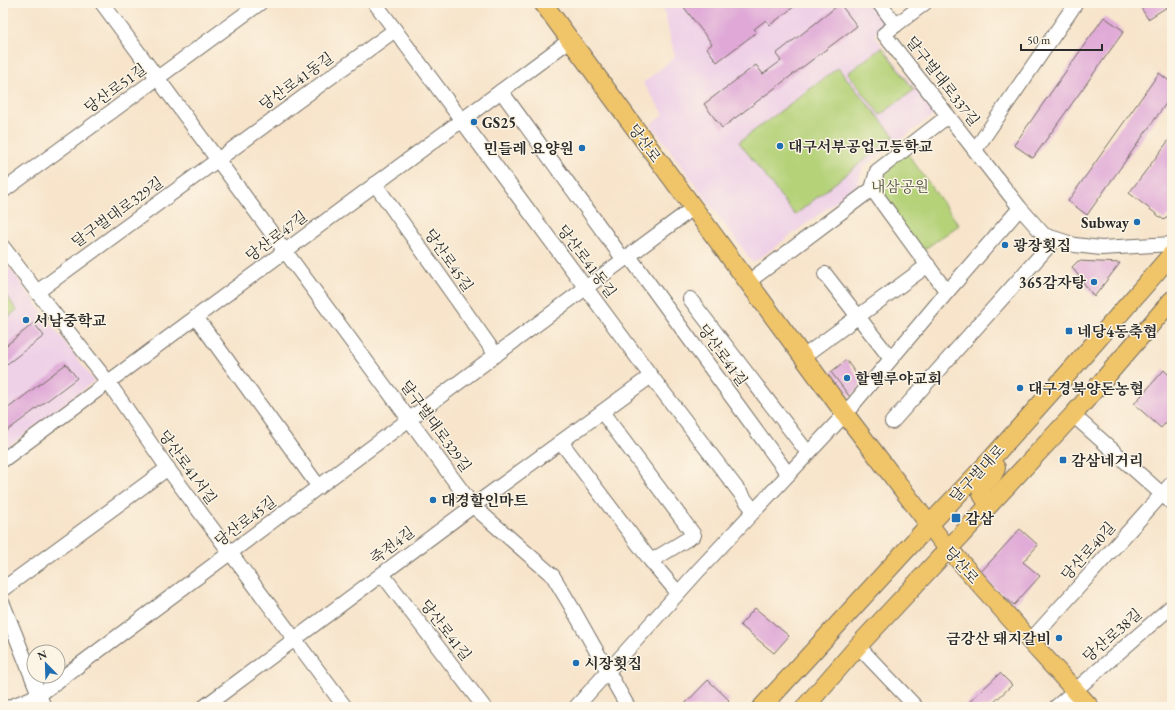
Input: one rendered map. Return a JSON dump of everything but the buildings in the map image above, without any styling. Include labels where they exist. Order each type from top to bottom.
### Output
[{"type":"main road","name":"당산로","points":[[549,5],[570,40],[845,414],[929,525],[1030,641],[1090,707]]},
{"type":"main road","name":"달구벌대로","points":[[762,707],[993,457],[1172,254]]},
{"type":"main road","name":"달구벌대로","points":[[805,707],[858,646],[1073,415],[1172,300]]},
{"type":"main road","points":[[990,504],[983,498],[981,492],[982,486],[995,472],[996,466],[993,457]]},
{"type":"street","name":"달구벌대로329길","points":[[102,3],[473,506],[552,576],[571,606],[628,707]]},
{"type":"street","name":"당산로51길","points":[[3,191],[158,78],[244,8],[260,3]]},
{"type":"street","name":"당산로41동길","points":[[374,3],[651,376],[754,511]]},
{"type":"street","points":[[879,3],[896,25],[925,3]]},
{"type":"street","name":"달구벌대로337길","points":[[975,150],[1076,3]]},
{"type":"street","name":"달구벌대로337길","points":[[896,25],[884,34],[1020,208],[1044,235],[1075,245],[1100,248],[1172,244]]},
{"type":"street","name":"당산로41동길","points":[[218,160],[395,30]]},
{"type":"street","name":"당산로47길","points":[[3,460],[570,40]]},
{"type":"street","points":[[501,91],[627,258]]},
{"type":"street","points":[[748,282],[872,189],[877,171],[948,116]]},
{"type":"street","name":"달구벌대로329길","points":[[37,292],[218,160]]},
{"type":"street","name":"당산로45길","points":[[375,184],[496,355]]},
{"type":"street","points":[[872,189],[947,292]]},
{"type":"street","name":"당산로45길","points":[[10,707],[41,701],[231,553],[693,208]]},
{"type":"street","points":[[576,707],[698,571],[845,414],[947,292],[1020,208]]},
{"type":"street","points":[[892,422],[1056,239]]},
{"type":"street","name":"당산로41서길","points":[[3,247],[108,382],[168,468],[345,707]]},
{"type":"street","name":"당산로41길","points":[[627,258],[788,474]]},
{"type":"street","points":[[803,356],[928,265]]},
{"type":"street","points":[[825,274],[891,359]]},
{"type":"street","name":"당산로41길","points":[[690,299],[808,453]]},
{"type":"street","points":[[196,317],[319,487]]},
{"type":"street","name":"죽전4길","points":[[204,707],[473,506],[651,376]]},
{"type":"street","points":[[602,412],[694,535],[651,561]]},
{"type":"street","points":[[1073,415],[1167,499]]},
{"type":"street","points":[[560,442],[651,561],[678,593]]},
{"type":"street","points":[[3,589],[168,468]]},
{"type":"street","name":"당산로40길","points":[[1030,641],[1167,499],[1172,483]]},
{"type":"street","name":"당산로41길","points":[[382,574],[484,707]]},
{"type":"street","points":[[3,604],[41,701]]},
{"type":"street","name":"당산로38길","points":[[1056,707],[1172,606]]},
{"type":"street","points":[[858,646],[916,707]]},
{"type":"shaded area","name":"대구서부공업고등학교","points":[[662,3],[869,3],[885,24],[874,35],[935,114],[863,167],[857,186],[753,263],[651,124],[664,114],[643,83],[675,57]]},
{"type":"shaded area","name":"서남중학교","points":[[3,259],[94,381],[3,451]]},
{"type":"green space","points":[[882,47],[914,90],[880,115],[848,73]]},
{"type":"green space","points":[[838,68],[894,136],[795,215],[739,142]]},
{"type":"green space","name":"내삼공원","points":[[905,150],[959,225],[919,253],[872,189],[877,171]]},
{"type":"green space","points":[[3,291],[17,310],[3,321]]},
{"type":"place","name":"GS25","points":[[474,122]]},
{"type":"place","name":"대구서부공업고등학교","points":[[780,146]]},
{"type":"place","name":"민들레 요양원","points":[[582,148]]},
{"type":"place","name":"Subway","points":[[1137,222]]},
{"type":"place","name":"광장횟집","points":[[1005,245]]},
{"type":"place","name":"365감자탕","points":[[1094,282]]},
{"type":"place","name":"서남중학교","points":[[26,320]]},
{"type":"place","name":"네당4동축협","points":[[1069,331]]},
{"type":"place","name":"할렐루야교회","points":[[847,378]]},
{"type":"place","name":"대구경북양돈농협","points":[[1020,388]]},
{"type":"place","name":"감삼네거리","points":[[1063,460]]},
{"type":"place","name":"대경할인마트","points":[[433,500]]},
{"type":"place","name":"감삼","points":[[956,518]]},
{"type":"place","name":"금강산 돼지갈비","points":[[1059,638]]},
{"type":"place","name":"시장횟집","points":[[576,663]]}]
